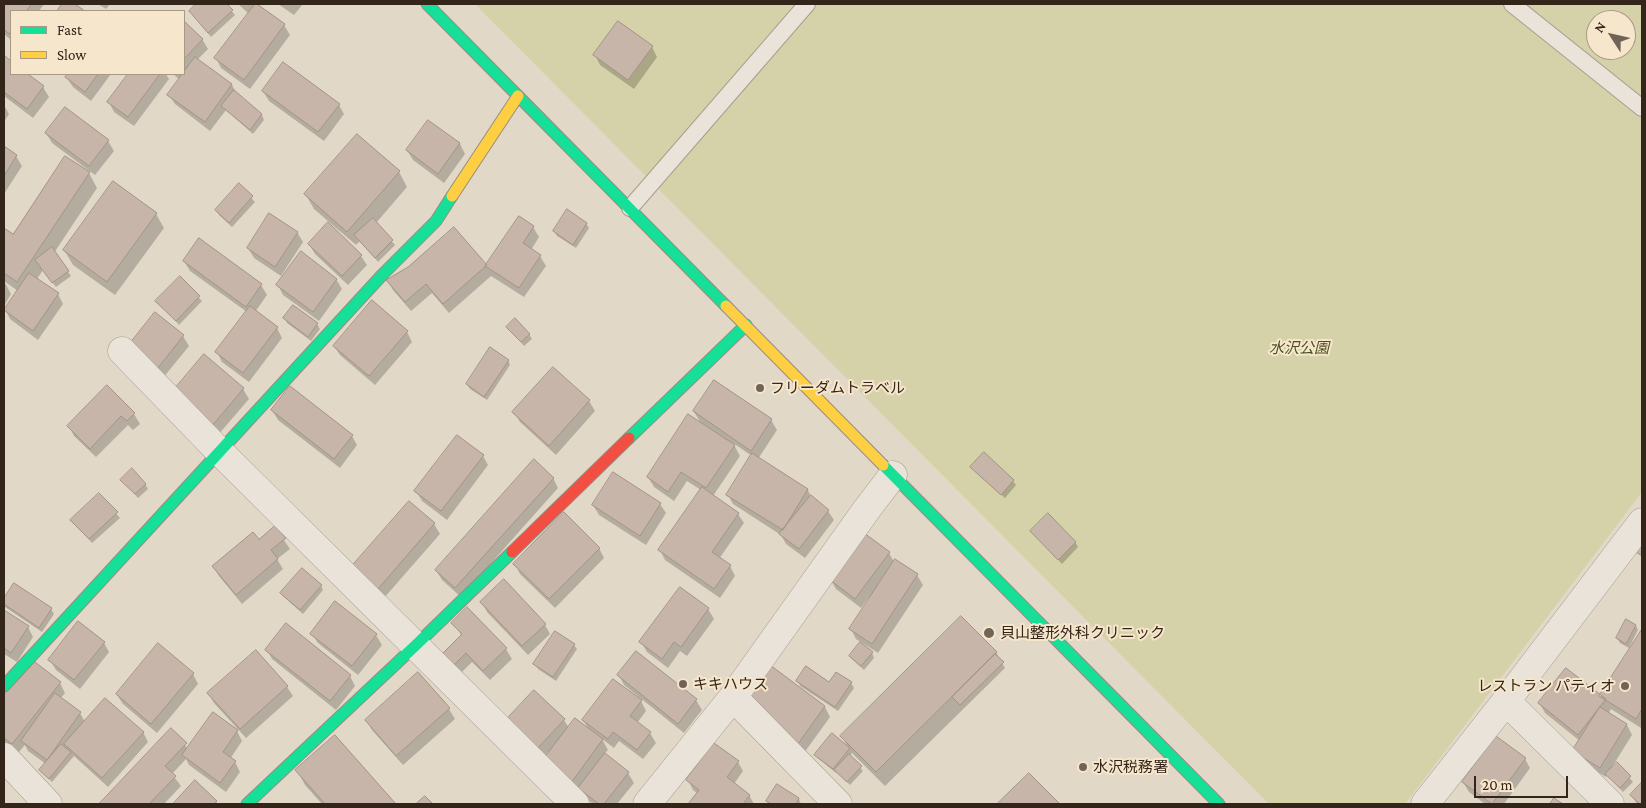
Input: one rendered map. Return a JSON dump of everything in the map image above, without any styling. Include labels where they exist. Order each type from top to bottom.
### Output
[{"type":"street","points":[[427,4],[1219,804]]},
{"type":"street","points":[[4,686],[383,274],[436,221],[518,96]]},
{"type":"street","points":[[247,804],[416,645],[746,325]]},
{"type":"street","points":[[122,351],[220,452],[575,804]]},
{"type":"street","points":[[647,804],[733,697],[893,475]]},
{"type":"street","points":[[1425,804],[1642,522]]},
{"type":"street","points":[[733,697],[838,804]]},
{"type":"street","points":[[1506,701],[1610,804]]},
{"type":"street","points":[[4,757],[48,804]]},
{"type":"lane","points":[[630,208],[807,4]]},
{"type":"lane","points":[[1512,4],[1642,108]]},
{"type":"green space","name":"水沢公園","points":[[475,4],[1642,4],[1642,492],[1405,804],[1269,804]]},
{"type":"building","points":[[5,4],[32,4],[27,10],[10,10],[9,34],[4,29]]},
{"type":"building","points":[[62,4],[75,4],[84,10],[58,10]]},
{"type":"building","points":[[196,4],[227,4],[233,10],[208,33],[189,11]]},
{"type":"building","points":[[255,4],[285,24],[244,80],[214,58]]},
{"type":"building","points":[[618,21],[653,46],[628,80],[593,55]]},
{"type":"building","points":[[185,22],[203,39],[185,58]]},
{"type":"building","points":[[4,55],[10,60],[10,75],[29,75],[44,86],[27,109],[4,92]]},
{"type":"building","points":[[195,57],[232,84],[205,122],[167,95],[182,75],[185,75],[185,71]]},
{"type":"building","points":[[283,62],[340,104],[318,132],[262,91]]},
{"type":"building","points":[[67,75],[97,75],[85,92],[65,77]]},
{"type":"building","points":[[127,75],[159,75],[128,117],[107,102]]},
{"type":"building","points":[[234,90],[262,114],[250,130],[221,106]]},
{"type":"building","points":[[65,107],[109,140],[89,166],[45,133]]},
{"type":"building","points":[[428,120],[460,143],[438,174],[406,150]]},
{"type":"building","points":[[357,134],[400,171],[347,232],[304,194]]},
{"type":"building","points":[[4,146],[17,155],[4,176]]},
{"type":"building","points":[[65,156],[90,172],[17,282],[4,273],[4,228],[13,234]]},
{"type":"building","points":[[113,181],[157,213],[107,282],[63,250]]},
{"type":"building","points":[[239,183],[253,196],[229,223],[215,210]]},
{"type":"building","points":[[567,209],[587,223],[573,245],[553,231]]},
{"type":"building","points":[[269,213],[298,232],[275,267],[247,248]]},
{"type":"building","points":[[519,216],[534,226],[523,243],[541,255],[519,288],[485,266]]},
{"type":"building","points":[[373,218],[393,240],[375,258],[354,235]]},
{"type":"building","points":[[328,222],[362,255],[342,276],[308,244]]},
{"type":"building","points":[[454,227],[487,265],[443,304],[426,284],[405,302],[386,280],[408,267]]},
{"type":"building","points":[[199,238],[262,284],[246,307],[183,261]]},
{"type":"building","points":[[52,247],[69,271],[52,283],[35,260]]},
{"type":"building","points":[[301,251],[337,279],[313,312],[276,285]]},
{"type":"building","points":[[29,273],[59,293],[33,331],[4,310]]},
{"type":"building","points":[[180,276],[200,296],[176,321],[155,301]]},
{"type":"building","points":[[372,300],[408,331],[369,376],[333,346]]},
{"type":"building","points":[[293,305],[318,323],[308,337],[283,318]]},
{"type":"building","points":[[250,306],[278,327],[243,373],[215,352]]},
{"type":"building","points":[[155,312],[184,335],[157,369],[128,346]]},
{"type":"building","points":[[515,318],[530,334],[521,342],[506,327]]},
{"type":"building","points":[[490,347],[509,360],[484,397],[466,384]]},
{"type":"building","points":[[204,354],[244,388],[212,426],[172,392]]},
{"type":"building","points":[[553,367],[590,400],[549,446],[512,412]]},
{"type":"building","points":[[714,380],[772,419],[751,451],[693,411]]},
{"type":"building","points":[[107,385],[135,413],[127,421],[121,416],[90,449],[67,426]]},
{"type":"building","points":[[290,386],[353,435],[334,459],[271,410]]},
{"type":"building","points":[[688,414],[735,445],[706,488],[681,472],[668,492],[647,477]]},
{"type":"building","points":[[457,435],[484,455],[441,511],[414,491]]},
{"type":"building","points":[[984,452],[1014,480],[1001,495],[970,467]]},
{"type":"building","points":[[752,453],[808,489],[783,530],[726,495]]},
{"type":"building","points":[[534,459],[554,478],[455,588],[435,570]]},
{"type":"building","points":[[132,468],[146,484],[135,494],[120,480]]},
{"type":"building","points":[[613,472],[661,503],[640,536],[592,505]]},
{"type":"building","points":[[702,487],[739,513],[712,552],[731,565],[714,589],[658,550]]},
{"type":"building","points":[[99,493],[118,512],[89,539],[70,520]]},
{"type":"building","points":[[811,495],[829,510],[799,549],[779,534]]},
{"type":"building","points":[[409,501],[435,523],[378,589],[352,566]]},
{"type":"building","points":[[564,512],[600,548],[549,599],[513,564]]},
{"type":"building","points":[[1048,513],[1076,542],[1058,560],[1030,531]]},
{"type":"building","points":[[275,526],[286,538],[271,550],[278,559],[236,595],[212,566],[253,532],[259,539]]},
{"type":"building","points":[[864,533],[890,552],[855,599],[829,579]]},
{"type":"building","points":[[1642,544],[1642,556],[1636,552]]},
{"type":"building","points":[[895,559],[918,574],[872,644],[849,629]]},
{"type":"building","points":[[302,568],[322,585],[300,610],[280,593]]},
{"type":"building","points":[[504,579],[546,624],[522,646],[480,602]]},
{"type":"building","points":[[14,583],[52,608],[39,628],[4,604],[4,598]]},
{"type":"building","points":[[680,587],[709,608],[681,647],[674,642],[662,659],[639,642]]},
{"type":"building","points":[[335,601],[377,634],[352,666],[310,634]]},
{"type":"building","points":[[467,607],[507,648],[483,671],[466,653],[450,669],[439,657],[462,634],[451,623]]},
{"type":"building","points":[[4,610],[29,626],[11,653],[4,648]]},
{"type":"building","points":[[961,616],[997,652],[876,772],[840,736]]},
{"type":"building","points":[[1626,619],[1636,625],[1626,644],[1616,638]]},
{"type":"building","points":[[78,621],[105,642],[74,680],[48,660]]},
{"type":"building","points":[[286,623],[351,675],[330,701],[265,650]]},
{"type":"building","points":[[1642,629],[1642,709],[1636,719],[1599,696]]},
{"type":"building","points":[[555,631],[575,644],[553,677],[533,664]]},
{"type":"building","points":[[860,642],[873,652],[861,666],[849,656]]},
{"type":"building","points":[[158,643],[194,673],[151,724],[116,694]]},
{"type":"building","points":[[256,650],[288,686],[240,729],[207,693]]},
{"type":"building","points":[[636,651],[697,699],[678,724],[617,675]]},
{"type":"building","points":[[995,654],[1004,662],[960,705],[952,697]]},
{"type":"building","points":[[31,659],[61,682],[12,744],[4,738],[4,694]]},
{"type":"building","points":[[770,665],[825,706],[798,744],[742,703]]},
{"type":"building","points":[[806,666],[829,682],[836,672],[852,682],[835,707],[796,681]]},
{"type":"building","points":[[1566,668],[1606,699],[1578,735],[1538,703]]},
{"type":"building","points":[[418,672],[450,708],[396,756],[365,720]]},
{"type":"building","points":[[613,679],[642,700],[630,716],[651,732],[637,750],[613,732],[608,739],[582,720]]},
{"type":"building","points":[[534,690],[565,719],[535,751],[504,722]]},
{"type":"building","points":[[55,693],[81,712],[47,760],[21,741]]},
{"type":"building","points":[[105,698],[144,732],[102,778],[64,744]]},
{"type":"building","points":[[1600,707],[1627,724],[1600,768],[1572,751]]},
{"type":"building","points":[[213,712],[238,730],[223,752],[236,761],[220,783],[182,755]]},
{"type":"building","points":[[575,718],[603,739],[571,783],[542,761]]},
{"type":"building","points":[[171,728],[187,743],[165,766],[176,776],[149,804],[99,804]]},
{"type":"building","points":[[832,733],[850,748],[833,769],[814,755]]},
{"type":"building","points":[[335,735],[396,804],[325,804],[295,770]]},
{"type":"building","points":[[1496,736],[1526,758],[1492,804],[1462,782]]},
{"type":"building","points":[[714,743],[739,761],[727,777],[750,795],[743,804],[688,804],[699,790],[686,780]]},
{"type":"building","points":[[61,744],[71,752],[49,779],[39,770]]},
{"type":"building","points":[[605,753],[629,772],[604,804],[599,804],[578,788]]},
{"type":"building","points":[[849,754],[862,766],[847,782],[834,770]]},
{"type":"building","points":[[1617,762],[1631,776],[1620,788],[1605,774]]},
{"type":"building","points":[[1029,773],[1060,804],[997,804]]},
{"type":"building","points":[[195,780],[217,801],[214,804],[173,804]]},
{"type":"building","points":[[1642,782],[1642,804],[1640,804],[1630,795]]},
{"type":"building","points":[[777,784],[799,798],[796,804],[771,804],[766,801]]},
{"type":"building","points":[[425,796],[433,804],[416,804]]},
{"type":"building","points":[[1554,798],[1563,804],[1550,804]]},
{"type":"traffic: fast","points":[[427,4],[726,306]]},
{"type":"traffic: fast","points":[[4,686],[383,274],[436,221],[452,196]]},
{"type":"traffic: fast","points":[[629,438],[746,325]]},
{"type":"traffic: fast","points":[[883,465],[1219,804]]},
{"type":"traffic: fast","points":[[247,804],[512,552]]},
{"type":"traffic: slow","points":[[452,196],[518,96]]},
{"type":"traffic: slow","points":[[726,306],[883,465]]},
{"type":"traffic: jam","points":[[512,552],[629,438]]},
{"type":"place","name":"フリーダムトラベル","points":[[760,388]]},
{"type":"place","name":"貝山整形外科クリニック","points":[[989,633]]},
{"type":"place","name":"キキハウス","points":[[683,684]]},
{"type":"place","name":"レストラン パティオ","points":[[1625,686]]},
{"type":"place","name":"水沢税務署","points":[[1083,767]]}]
